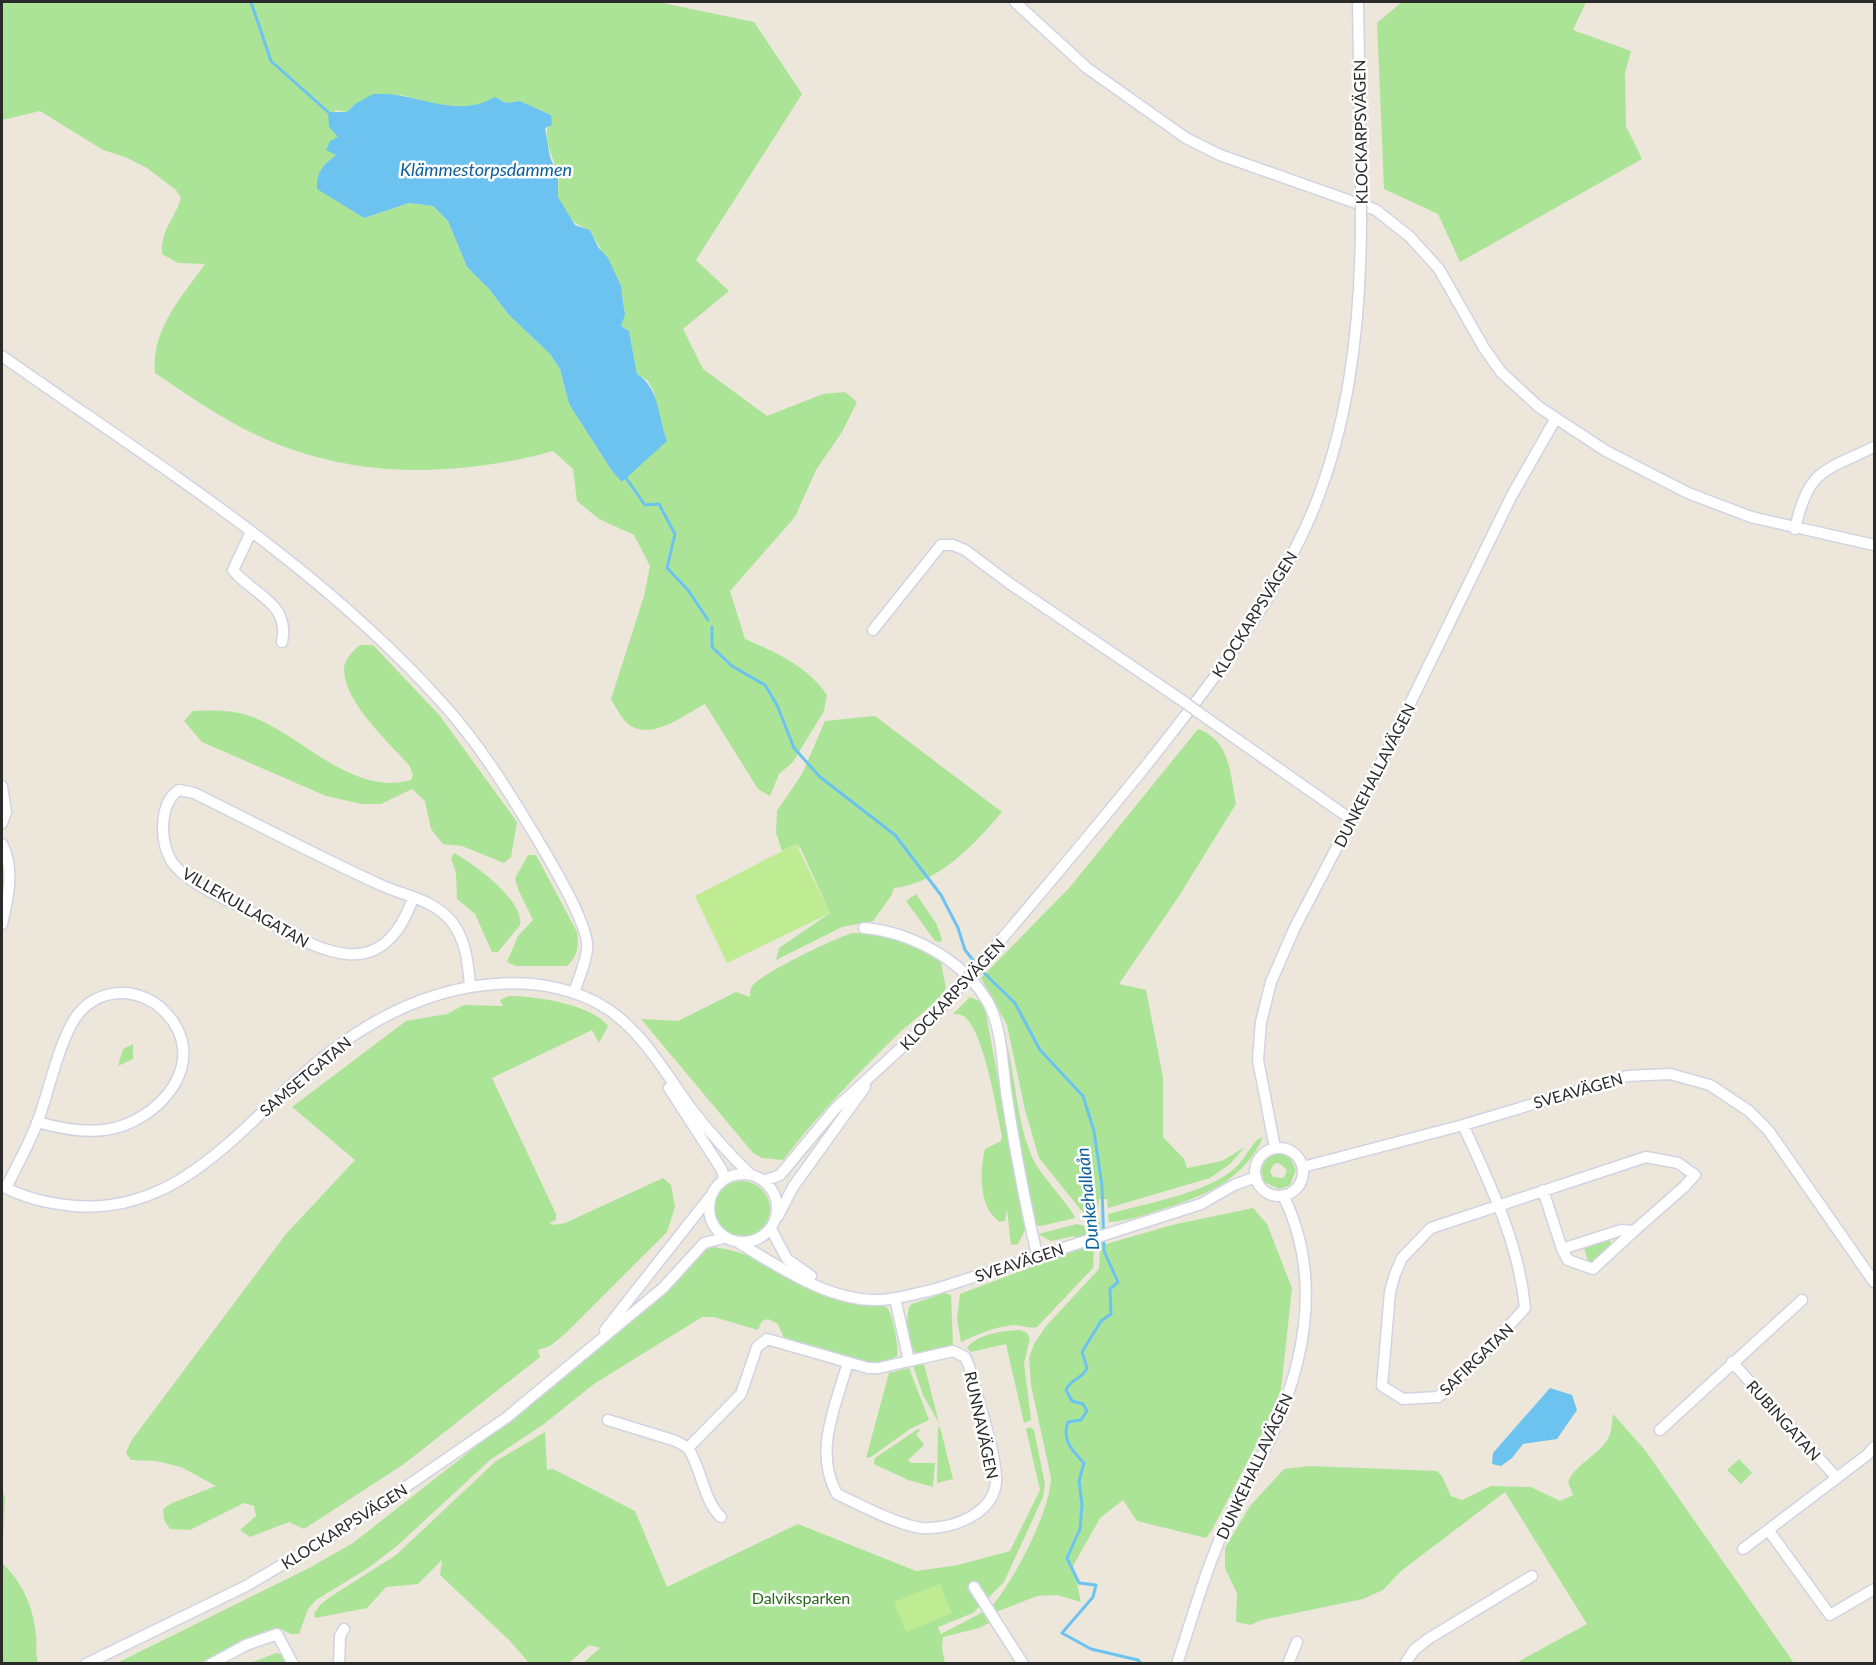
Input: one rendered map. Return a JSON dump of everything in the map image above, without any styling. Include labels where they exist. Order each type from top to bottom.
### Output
[{"type":"street","points":[[1015,2],[1087,69],[1186,138],[1220,155],[1376,210],[1410,237],[1439,269],[1484,348],[1501,372],[1519,390],[1556,418],[1606,451],[1665,482],[1751,517],[1795,529],[1875,545]]},
{"type":"street","name":"KLOCKARPSVÄGEN","points":[[874,1075],[988,955],[1200,698],[1251,626],[1303,533],[1325,472],[1349,377],[1361,279],[1358,2]]},
{"type":"street","points":[[2,356],[292,563],[402,659],[447,708],[489,765],[547,856],[584,930],[587,950],[574,993]]},
{"type":"street","name":"DUNKEHALLAVÄGEN","points":[[1275,1148],[1258,1060],[1261,1022],[1271,982],[1295,927],[1352,820],[1511,497],[1556,418]]},
{"type":"street","points":[[1795,529],[1810,484],[1824,472],[1875,447]]},
{"type":"street","points":[[251,532],[233,570],[280,613],[284,633],[282,642]]},
{"type":"street","points":[[873,630],[930,557],[941,546],[953,545],[965,550],[1009,583],[1352,820]]},
{"type":"street","points":[[2,786],[6,812],[2,824]]},
{"type":"street","name":"VILLEKULLAGATAN","points":[[413,898],[403,923],[381,945],[355,954],[331,952],[231,901],[179,870],[165,847],[163,824],[166,809],[173,794],[185,790],[443,912],[458,931],[465,950],[470,985]]},
{"type":"street","points":[[2,844],[9,868],[7,903],[2,924]]},
{"type":"street","points":[[864,928],[885,930],[923,944],[943,957],[986,999],[997,1032],[1010,1120],[1037,1255]]},
{"type":"street","name":"SAMSETGATAN","points":[[4,1187],[40,1201],[81,1207],[119,1204],[153,1195],[183,1181],[213,1158],[313,1066],[362,1030],[412,1003],[470,985],[532,983],[574,993],[609,1010],[646,1046]]},
{"type":"street","points":[[4,1187],[37,1122],[69,1030],[85,1006],[99,997],[123,993],[151,1001],[167,1014],[180,1037],[182,1060],[174,1088],[159,1105],[135,1121],[105,1130],[75,1130],[37,1122]]},
{"type":"street","points":[[646,1046],[691,1108],[723,1147],[751,1175],[764,1181],[775,1197],[773,1225],[787,1259],[803,1272],[879,1300]]},
{"type":"street","points":[[646,1046],[686,1117],[722,1170],[724,1179]]},
{"type":"street","name":"SVEAVÄGEN","points":[[1303,1167],[1463,1125],[1627,1076],[1670,1074],[1710,1085],[1749,1111],[1768,1130],[1875,1282]]},
{"type":"street","points":[[764,1181],[780,1175],[835,1109],[874,1075]]},
{"type":"street","points":[[739,1243],[756,1240],[773,1225],[793,1187],[874,1075]]},
{"type":"street","name":"SAFIRGATAN","points":[[1463,1125],[1499,1205],[1516,1256],[1525,1308],[1480,1358],[1438,1397],[1416,1400],[1391,1393],[1382,1386],[1384,1356],[1390,1292],[1402,1258],[1431,1228],[1499,1205]]},
{"type":"street","points":[[1275,1148],[1292,1151],[1303,1167],[1300,1184],[1290,1193],[1283,1195],[1267,1192],[1256,1177],[1259,1158],[1275,1148]]},
{"type":"street","points":[[1499,1205],[1543,1190],[1646,1157],[1678,1162],[1695,1174],[1684,1187],[1593,1269],[1568,1260],[1562,1249],[1543,1190]]},
{"type":"street","points":[[582,1358],[724,1179],[737,1174],[751,1175]]},
{"type":"street","name":"SVEAVÄGEN","points":[[879,1300],[936,1289],[1134,1226],[1201,1204],[1234,1185],[1256,1177]]},
{"type":"street","name":"DUNKEHALLAVÄGEN","points":[[1177,1664],[1210,1564],[1233,1509],[1271,1437],[1290,1389],[1305,1332],[1304,1268],[1296,1225],[1283,1195]]},
{"type":"street","points":[[710,1196],[710,1220],[724,1238]]},
{"type":"street","points":[[1562,1249],[1621,1230],[1634,1231]]},
{"type":"street","points":[[582,1358],[663,1288],[704,1243],[724,1238],[739,1243],[798,1276],[836,1293],[879,1300]]},
{"type":"street","points":[[895,1298],[909,1361]]},
{"type":"street","points":[[1660,1430],[1802,1300]]},
{"type":"street","name":"RUNNAVÄGEN","points":[[688,1448],[741,1394],[761,1342],[767,1339],[848,1362],[879,1368],[953,1351],[965,1357],[969,1366],[996,1476],[991,1497],[983,1508],[969,1519],[921,1528],[837,1494],[829,1477],[825,1450],[827,1435],[848,1362]]},
{"type":"street","name":"KLOCKARPSVÄGEN","points":[[86,1664],[246,1586],[350,1525],[506,1418],[582,1358]]},
{"type":"street","name":"RUBINGATAN","points":[[1732,1362],[1836,1478]]},
{"type":"street","points":[[608,1420],[675,1441],[688,1448],[701,1472],[711,1507],[721,1517]]},
{"type":"street","points":[[1743,1549],[1868,1455],[1875,1447]]},
{"type":"street","points":[[1769,1531],[1830,1615],[1875,1589]]},
{"type":"street","points":[[1405,1664],[1414,1650],[1428,1640],[1532,1576]]},
{"type":"street","points":[[974,1587],[1023,1664]]},
{"type":"street","points":[[339,1664],[340,1636],[344,1629]]},
{"type":"street","points":[[211,1664],[246,1645],[277,1634],[293,1664]]},
{"type":"street","points":[[1288,1664],[1297,1642]]},
{"type":"green space","points":[[2,2],[658,2],[754,22],[802,94],[696,260],[729,291],[683,329],[703,369],[767,416],[823,394],[845,392],[857,402],[842,432],[816,470],[795,517],[730,591],[745,639],[790,661],[810,676],[827,695],[824,711],[793,762],[779,774],[770,796],[758,789],[705,704],[669,724],[649,730],[631,726],[620,714],[611,699],[644,596],[650,566],[634,535],[599,519],[577,501],[573,469],[553,451],[487,465],[453,469],[384,469],[317,457],[285,447],[218,414],[155,373],[158,343],[169,315],[205,264],[178,263],[162,254],[166,231],[181,198],[176,190],[147,168],[125,157],[103,150],[40,111],[2,120]],"holes":[[[401,95],[436,104],[460,107],[484,103],[495,98],[506,103],[520,101],[551,115],[547,138],[558,174],[561,206],[568,217],[590,230],[616,276],[624,301],[621,326],[629,331],[637,374],[648,381],[654,392],[660,424],[623,482],[612,471],[569,404],[560,369],[550,354],[509,315],[489,289],[467,267],[448,221],[433,206],[409,203],[364,218],[317,188],[325,164],[336,155],[338,137],[335,110],[347,112],[355,104]]]},
{"type":"green space","points":[[1402,2],[1586,2],[1573,30],[1631,51],[1625,73],[1626,126],[1642,159],[1460,262],[1438,214],[1384,189],[1377,23]]},
{"type":"green space","points":[[360,645],[373,645],[440,716],[517,822],[511,857],[504,863],[462,846],[443,844],[431,829],[425,801],[412,789],[381,804],[362,804],[326,796],[202,742],[184,721],[193,711],[223,711],[246,715],[271,726],[348,772],[369,780],[390,783],[411,780],[413,775],[409,765],[368,720],[351,694],[346,681],[344,668],[346,661]]},
{"type":"green space","points":[[875,716],[1002,812],[954,861],[926,879],[894,888],[873,921],[842,927],[776,960],[779,948],[830,913],[801,849],[796,844],[782,851],[776,833],[777,811],[802,774],[825,721]]},
{"type":"green space","points":[[1198,729],[1209,734],[1223,750],[1230,770],[1236,804],[1179,896],[1119,984],[1146,990],[1163,1077],[1163,1137],[1184,1159],[1187,1168],[1222,1161],[1245,1147],[1230,1164],[1210,1178],[1108,1208],[1107,1199],[1099,1199],[1098,1210],[1085,1215],[1039,1158],[1025,1110],[1007,1025],[981,978],[1070,887]]},
{"type":"green space","points":[[796,844],[830,913],[727,963],[695,896]]},
{"type":"green space","points":[[454,853],[496,884],[506,894],[519,915],[520,925],[498,952],[492,952],[475,914],[457,899],[456,873],[451,858]]},
{"type":"green space","points":[[528,855],[536,855],[577,932],[577,951],[567,966],[516,966],[507,962],[518,936],[533,920],[515,878]]},
{"type":"green space","points":[[916,894],[936,923],[942,939],[940,942],[935,941],[906,901]]},
{"type":"green space","points":[[852,933],[898,940],[919,947],[940,959],[946,988],[852,1081],[783,1160],[762,1158],[753,1153],[641,1019],[678,1021],[736,992],[750,997],[751,988],[756,982],[781,966]]},
{"type":"green space","points":[[509,996],[547,1000],[576,1007],[600,1018],[608,1026],[599,1043],[592,1030],[492,1078],[556,1214],[556,1220],[549,1223],[554,1225],[565,1223],[663,1178],[671,1185],[675,1207],[667,1232],[566,1333],[550,1346],[538,1350],[540,1357],[404,1464],[304,1529],[289,1522],[250,1537],[240,1530],[256,1516],[254,1506],[244,1503],[190,1530],[170,1529],[164,1520],[163,1509],[172,1503],[216,1486],[181,1467],[156,1461],[131,1460],[126,1453],[131,1441],[286,1234],[355,1160],[292,1107],[406,1021],[447,1014],[464,1005],[503,1006],[500,1000]]},
{"type":"green space","points":[[970,997],[982,1002],[986,1014],[1026,1228],[1018,1244],[1011,1245],[1007,1209],[1005,1221],[1000,1222],[988,1208],[982,1189],[985,1149],[1001,1141],[1002,1136],[989,1074],[979,1041],[966,1018],[953,1014]]},
{"type":"green space","points":[[997,1015],[1009,1051],[1018,1109],[1028,1146],[1038,1169],[1075,1218],[1041,1226],[1034,1225]]},
{"type":"green space","points":[[133,1044],[133,1059],[118,1066],[123,1049]]},
{"type":"green space","points":[[1263,1137],[1245,1165],[1233,1176],[1206,1193],[1134,1218],[1109,1222],[1108,1214],[1192,1191],[1223,1177],[1238,1165],[1258,1139]]},
{"type":"green space","points":[[1277,1153],[1289,1156],[1296,1170],[1290,1185],[1279,1189],[1264,1182],[1261,1170],[1266,1159]],"holes":[[[1279,1163],[1287,1170],[1284,1178],[1273,1177],[1270,1171],[1274,1164]]]},
{"type":"green space","points":[[742,1181],[753,1183],[762,1189],[768,1198],[770,1209],[768,1220],[762,1229],[753,1235],[742,1237],[731,1235],[722,1229],[716,1220],[714,1209],[716,1198],[722,1189],[731,1183]]},
{"type":"green space","points":[[1253,1208],[1267,1224],[1292,1288],[1281,1390],[1264,1430],[1212,1530],[1206,1538],[1137,1521],[1123,1500],[1100,1518],[1073,1566],[1081,1602],[1057,1595],[1037,1596],[996,1612],[992,1606],[1020,1563],[1038,1527],[1051,1478],[1031,1385],[1029,1358],[1034,1344],[1046,1326],[1099,1269],[1100,1249],[1088,1221],[1099,1217],[1103,1245],[1172,1225]]},
{"type":"green space","points":[[1077,1224],[1084,1226],[1094,1249],[1093,1268],[1037,1327],[1006,1326],[986,1331],[961,1342],[957,1319],[960,1294],[1079,1249],[1074,1236],[1051,1241],[1038,1234]]},
{"type":"green space","points":[[1610,1239],[1612,1248],[1596,1263],[1588,1261],[1584,1248]]},
{"type":"green space","points":[[714,1247],[748,1255],[847,1300],[884,1306],[889,1311],[893,1324],[897,1356],[885,1363],[870,1364],[784,1338],[778,1324],[768,1319],[762,1321],[758,1330],[714,1317],[702,1317],[594,1384],[544,1424],[490,1460],[397,1546],[368,1568],[316,1600],[308,1609],[299,1634],[291,1634],[280,1629],[267,1630],[200,1663],[115,1664],[311,1567],[353,1543],[567,1375],[643,1312],[705,1249]]},
{"type":"green space","points":[[944,1293],[951,1295],[953,1345],[916,1353],[908,1338],[909,1307]]},
{"type":"green space","points":[[1020,1330],[1027,1333],[1030,1339],[1024,1363],[1031,1420],[1024,1423],[1006,1344],[971,1352],[967,1348],[984,1336]]},
{"type":"green space","points":[[924,1364],[939,1423],[923,1395],[913,1366]]},
{"type":"green space","points":[[909,1368],[929,1420],[910,1429],[871,1457],[866,1458],[889,1373]]},
{"type":"green space","points":[[1613,1414],[1645,1450],[1794,1663],[1516,1663],[1587,1624],[1505,1492],[1401,1571],[1383,1590],[1363,1599],[1262,1620],[1250,1625],[1236,1622],[1237,1593],[1225,1568],[1225,1548],[1250,1506],[1284,1469],[1310,1466],[1437,1471],[1442,1476],[1451,1496],[1462,1500],[1491,1486],[1531,1487],[1560,1501],[1573,1495],[1568,1482],[1572,1475],[1607,1441],[1611,1432]]},
{"type":"green space","points":[[940,1427],[953,1479],[937,1483],[938,1428]]},
{"type":"green space","name":"Dalviksparken","points":[[1030,1427],[1034,1430],[1045,1484],[1043,1497],[1004,1582],[973,1613],[938,1627],[941,1634],[985,1611],[993,1621],[979,1628],[943,1637],[942,1648],[945,1663],[583,1663],[600,1648],[589,1645],[569,1663],[529,1663],[510,1641],[440,1575],[442,1560],[418,1584],[386,1587],[367,1608],[315,1618],[314,1614],[320,1605],[396,1555],[496,1461],[545,1432],[547,1470],[553,1469],[635,1511],[667,1587],[798,1524],[916,1571],[958,1565],[1010,1551],[1040,1490],[1026,1429]]},
{"type":"green space","points":[[918,1429],[920,1431],[916,1434],[924,1445],[908,1460],[911,1463],[935,1463],[933,1487],[908,1480],[874,1464],[875,1458]]},
{"type":"green space","points":[[1739,1459],[1752,1473],[1741,1484],[1727,1470]]},
{"type":"green space","points":[[2,1488],[5,1498],[2,1563]]},
{"type":"green space","points":[[2,1563],[16,1579],[26,1596],[35,1624],[38,1663],[2,1663]]},
{"type":"green space","points":[[940,1584],[952,1613],[906,1632],[894,1602]]},
{"type":"green space","points":[[276,1653],[283,1655],[289,1664],[248,1664]]},
{"type":"water","name":"Klämmestorpsdammen","points":[[373,94],[395,95],[449,106],[472,105],[495,97],[506,103],[520,101],[551,115],[552,125],[545,128],[550,157],[558,176],[558,197],[575,225],[590,230],[598,247],[608,258],[621,286],[625,315],[621,326],[629,331],[637,374],[645,380],[654,395],[667,441],[622,482],[612,471],[569,404],[560,369],[550,354],[509,315],[489,289],[467,267],[448,221],[433,206],[409,203],[364,218],[317,189],[321,169],[336,155],[326,150],[330,141],[338,137],[329,127],[328,112],[347,112],[355,104]]},
{"type":"water","points":[[1550,1388],[1572,1395],[1577,1410],[1557,1439],[1523,1444],[1512,1458],[1501,1466],[1492,1464],[1493,1453]]},
{"type":"waterway","name":"Dunkehallaån","points":[[251,2],[271,61],[328,112]]},
{"type":"waterway","name":"Dunkehallaån","points":[[626,478],[645,505],[659,504],[675,534],[667,568],[688,590],[708,620]]},
{"type":"waterway","name":"Dunkehallaån","points":[[712,627],[712,647],[732,666],[765,685],[777,705],[794,748],[820,777],[895,835],[941,895],[958,928],[965,950],[976,964]]},
{"type":"waterway","name":"Dunkehallaån","points":[[980,969],[1015,1003],[1040,1050],[1083,1096],[1094,1131],[1102,1186],[1104,1251],[1118,1282],[1110,1289],[1111,1314],[1101,1321],[1082,1352],[1087,1368],[1083,1375],[1070,1383],[1066,1390],[1072,1401],[1083,1404],[1087,1411],[1081,1420],[1068,1422],[1066,1428],[1069,1445],[1084,1463],[1079,1481],[1082,1505],[1080,1529],[1067,1558],[1079,1583],[1096,1585],[1093,1597],[1062,1633],[1091,1649],[1138,1660],[1142,1664]]}]
